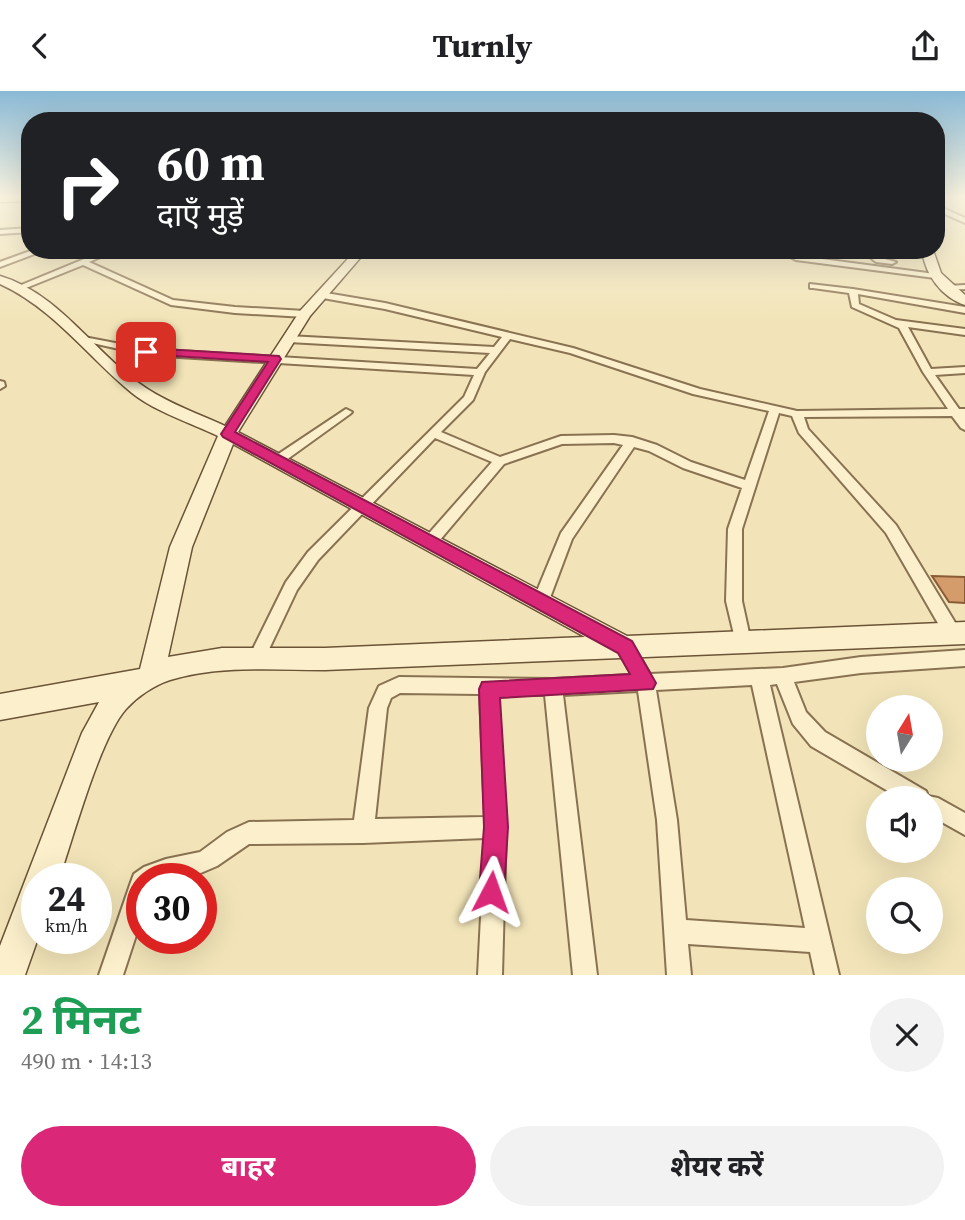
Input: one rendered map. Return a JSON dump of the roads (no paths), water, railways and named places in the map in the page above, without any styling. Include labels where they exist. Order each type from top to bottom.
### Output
[{"type":"street","points":[[0,265],[21,257]]},
{"type":"street","points":[[18,288],[94,259]]},
{"type":"street","points":[[143,680],[181,547],[228,434],[288,339],[335,277],[345,259]]},
{"type":"street","points":[[335,277],[356,259]]},
{"type":"street","points":[[800,259],[883,282],[965,310]]},
{"type":"street","points":[[878,259],[932,271]]},
{"type":"street","points":[[929,259],[932,271],[947,288],[965,301]]},
{"type":"street","points":[[85,263],[171,302],[223,309],[305,314]]},
{"type":"street","points":[[813,286],[853,291],[932,271]]},
{"type":"street","points":[[0,280],[18,288],[84,340],[96,355],[141,392],[278,460],[625,647],[646,683],[667,820],[679,975]]},
{"type":"street","points":[[947,288],[965,287]]},
{"type":"street","points":[[853,291],[855,305],[903,326],[928,372],[960,412],[965,426]]},
{"type":"street","points":[[320,295],[351,299],[573,351],[697,392],[797,414],[960,412]]},
{"type":"street","points":[[893,321],[960,332],[965,339]]},
{"type":"street","points":[[256,659],[291,586],[313,556],[469,398],[480,372],[508,335]]},
{"type":"street","points":[[288,339],[497,350]]},
{"type":"street","points":[[84,340],[146,352],[480,372]]},
{"type":"street","points":[[928,372],[965,370]]},
{"type":"street","points":[[743,642],[734,601],[736,529],[775,409]]},
{"type":"street","points":[[278,460],[346,412]]},
{"type":"street","points":[[797,414],[803,430],[891,529],[959,633]]},
{"type":"street","points":[[433,433],[500,461]]},
{"type":"street","points":[[429,543],[500,461],[561,440],[589,438],[632,441],[687,465],[750,486]]},
{"type":"street","points":[[540,603],[566,537],[632,441]]},
{"type":"street","points":[[49,863],[96,733],[115,701],[143,680],[166,669],[222,659],[625,647],[959,633]]},
{"type":"street","points":[[363,832],[378,708],[385,692],[399,685],[489,689],[646,683],[783,676],[861,665],[965,658]]},
{"type":"street","points":[[783,676],[791,705],[804,727],[818,739],[898,786]]},
{"type":"street","points":[[759,677],[827,975]]},
{"type":"street","points":[[0,707],[143,680]]},
{"type":"street","points":[[553,687],[584,975]]},
{"type":"street","points":[[489,689],[496,827],[490,975]]},
{"type":"street","points":[[943,812],[965,825]]},
{"type":"street","points":[[202,863],[219,853],[232,838],[249,833],[496,827]]},
{"type":"street","points":[[111,975],[126,930]]},
{"type":"street","points":[[675,931],[821,941]]},
{"type":"street","points":[[7,975],[21,937]]}]
